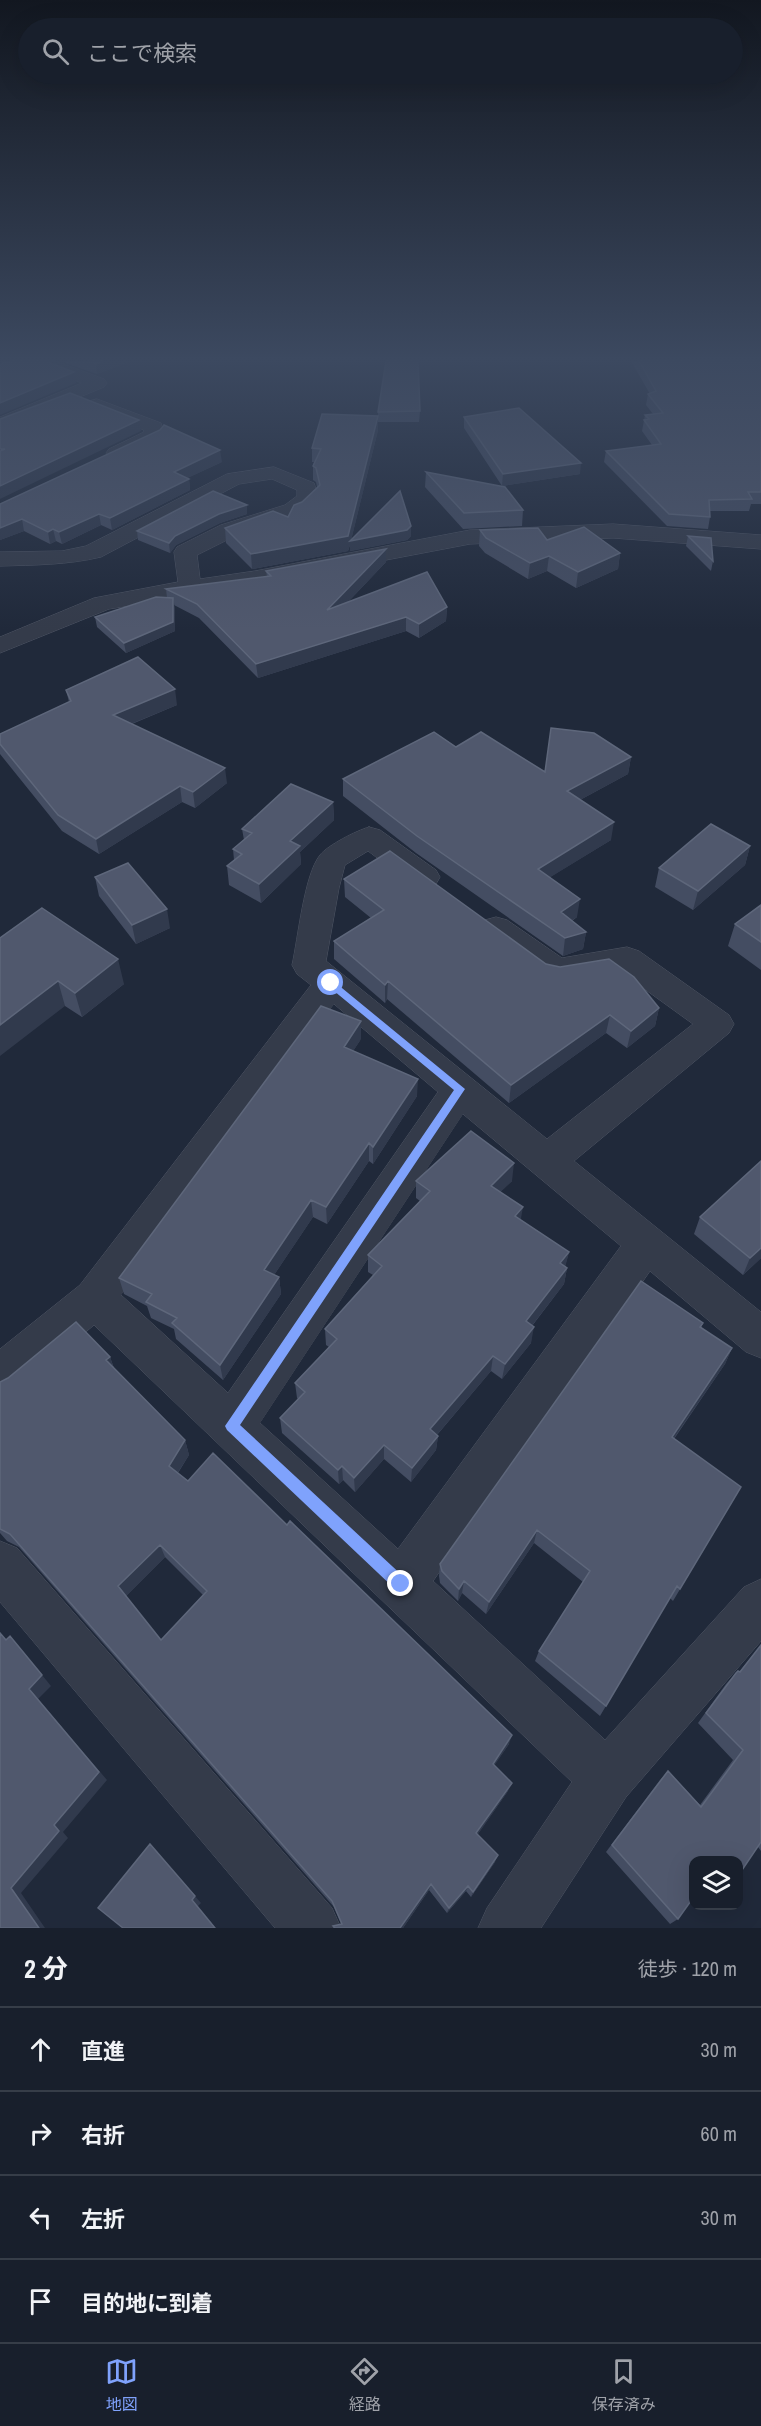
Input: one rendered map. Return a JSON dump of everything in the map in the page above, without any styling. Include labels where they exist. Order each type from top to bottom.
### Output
[{"type":"street","points":[[103,459],[120,451]]},
{"type":"street","points":[[0,559],[62,558],[93,552],[234,478],[274,473],[307,487],[308,498],[293,510],[229,530],[185,552],[190,587]]},
{"type":"street","points":[[0,646],[102,603],[255,578],[470,537],[614,531],[761,542]]},
{"type":"street","points":[[547,1161],[717,1024],[627,959],[557,971],[369,837],[332,860],[323,888],[309,965],[761,1338]]},
{"type":"street","points":[[0,1376],[95,1298],[331,983]]},
{"type":"street","points":[[231,1426],[460,1089]]},
{"type":"street","points":[[401,1584],[646,1244]]},
{"type":"street","points":[[95,1298],[607,1778]]},
{"type":"street","points":[[0,1565],[312,1928]]},
{"type":"street","points":[[507,1928],[607,1778],[761,1605]]},
{"type":"building","points":[[0,451],[74,451],[0,486]]},
{"type":"building","points":[[115,451],[218,451],[174,472],[189,479],[110,518],[99,514],[59,532],[53,529],[48,532],[22,519],[0,528],[0,504]]},
{"type":"building","points":[[320,451],[369,451],[348,536],[251,554],[225,528],[273,511],[288,517],[294,505],[302,502],[320,485],[316,468],[313,466]]},
{"type":"building","points":[[487,451],[567,451],[581,463],[503,474]]},
{"type":"building","points":[[606,451],[761,451],[761,492],[748,492],[752,499],[709,500],[710,517],[669,514]]},
{"type":"building","points":[[426,472],[505,487],[523,510],[464,513]]},
{"type":"building","points":[[213,491],[247,505],[219,514],[175,536],[169,543],[137,531]]},
{"type":"building","points":[[400,491],[411,526],[407,530],[350,541]]},
{"type":"building","points":[[584,527],[620,553],[578,572],[549,556],[530,563],[486,538],[480,530],[538,528],[547,540]]},
{"type":"building","points":[[688,536],[711,538],[713,561]]},
{"type":"building","points":[[386,549],[327,610],[427,572],[447,607],[419,624],[406,617],[256,664],[197,604],[166,589],[271,576],[266,571]]},
{"type":"building","points":[[156,597],[173,598],[173,622],[124,643],[95,617]]},
{"type":"building","points":[[138,657],[175,689],[113,715],[225,768],[193,792],[180,786],[96,839],[58,815],[0,744],[0,734],[71,701],[66,690]]},
{"type":"building","points":[[551,728],[594,733],[631,757],[567,791],[614,822],[538,869],[580,899],[561,912],[586,932],[565,938],[417,836],[343,779],[434,732],[456,747],[481,732],[545,772]]},
{"type":"building","points":[[291,784],[333,802],[290,841],[300,846],[259,884],[227,866],[242,854],[233,849],[252,833],[242,829]]},
{"type":"building","points":[[711,824],[750,846],[698,891],[659,868]]},
{"type":"building","points":[[390,851],[546,964],[560,967],[609,959],[634,977],[659,1008],[631,1031],[610,1015],[511,1085],[388,981],[385,985],[334,941],[384,910],[344,879]]},
{"type":"building","points":[[128,863],[167,909],[132,925],[95,877]]},
{"type":"building","points":[[761,905],[761,942],[735,924]]},
{"type":"building","points":[[42,908],[118,959],[75,993],[58,981],[0,1025],[0,938]]},
{"type":"building","points":[[321,1006],[361,1021],[344,1047],[418,1079],[373,1147],[369,1143],[326,1207],[311,1200],[264,1270],[279,1277],[220,1365],[172,1323],[177,1318],[146,1302],[152,1294],[119,1278]]},
{"type":"building","points":[[471,1131],[514,1163],[491,1186],[523,1207],[515,1216],[569,1252],[560,1263],[567,1268],[526,1321],[534,1327],[505,1364],[493,1356],[430,1429],[438,1436],[412,1468],[384,1445],[354,1478],[342,1466],[338,1470],[280,1418],[305,1392],[295,1383],[337,1339],[325,1329],[382,1266],[368,1255],[430,1191],[416,1181]]},
{"type":"building","points":[[761,1161],[761,1248],[750,1258],[700,1217]]},
{"type":"building","points":[[641,1281],[703,1323],[700,1327],[732,1348],[672,1437],[741,1487],[680,1589],[677,1586],[606,1706],[539,1651],[590,1571],[537,1530],[489,1602],[464,1581],[459,1589],[442,1571],[440,1564]]},
{"type":"building","points":[[76,1322],[110,1357],[106,1360],[185,1440],[169,1466],[188,1481],[213,1453],[287,1525],[290,1521],[512,1735],[493,1764],[512,1783],[476,1833],[498,1855],[473,1892],[468,1886],[449,1908],[431,1884],[400,1928],[335,1928],[333,1926],[342,1924],[332,1901],[10,1534],[0,1529],[0,1382],[8,1378]],"holes":[[[160,1545],[207,1591],[161,1640],[118,1586]]]},
{"type":"building","points":[[0,1633],[6,1640],[10,1636],[42,1675],[29,1689],[99,1772],[54,1825],[59,1831],[11,1888],[39,1928],[0,1928]]},
{"type":"building","points":[[761,1645],[761,1842],[743,1869],[743,1856],[689,1856],[689,1904],[678,1919],[612,1845],[668,1771],[701,1807],[743,1750],[706,1713],[736,1673],[740,1672]]},
{"type":"building","points":[[150,1844],[195,1896],[192,1900],[215,1928],[123,1928],[98,1908]]},
{"type":"route","points":[[331,983],[460,1089],[231,1426],[401,1584]]}]
